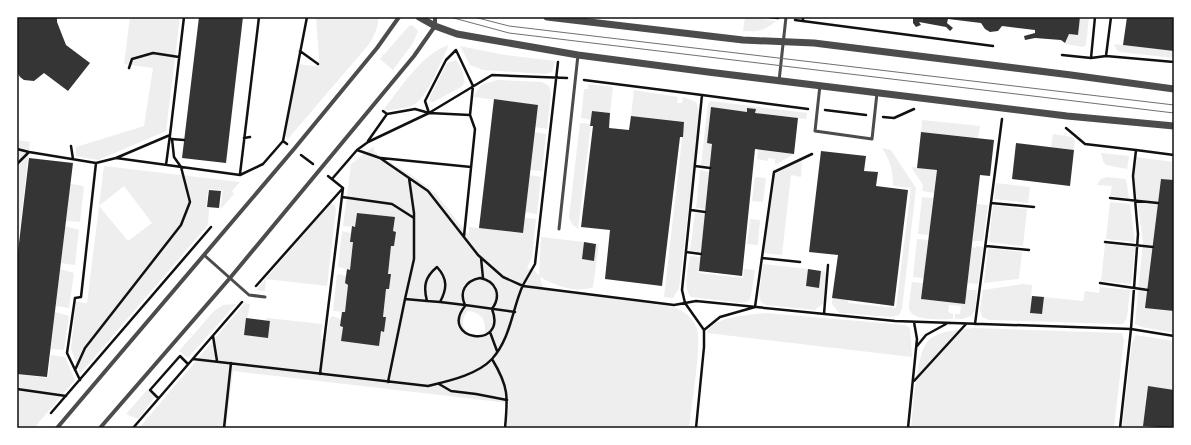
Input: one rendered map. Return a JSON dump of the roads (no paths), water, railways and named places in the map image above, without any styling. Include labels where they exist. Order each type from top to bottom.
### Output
[{"type":"street","points":[[57,428],[377,48],[399,17]]},
{"type":"street","points":[[419,17],[435,26],[457,34],[578,54],[779,81],[1067,116],[1174,126]]},
{"type":"street","points":[[100,428],[230,278],[414,56],[435,26],[435,17]]},
{"type":"street","points":[[547,17],[743,40],[814,43],[1071,75],[1174,90]]},
{"type":"lane","points":[[779,81],[786,18]]},
{"type":"lane","points":[[559,230],[578,54]]},
{"type":"lane","points":[[820,85],[814,131],[872,139],[877,93]]},
{"type":"lane","points":[[204,255],[249,294],[265,297]]},
{"type":"tram line","points":[[450,17],[509,33],[1174,113]]},
{"type":"tram line","points":[[474,17],[509,26],[1174,105]]}]
